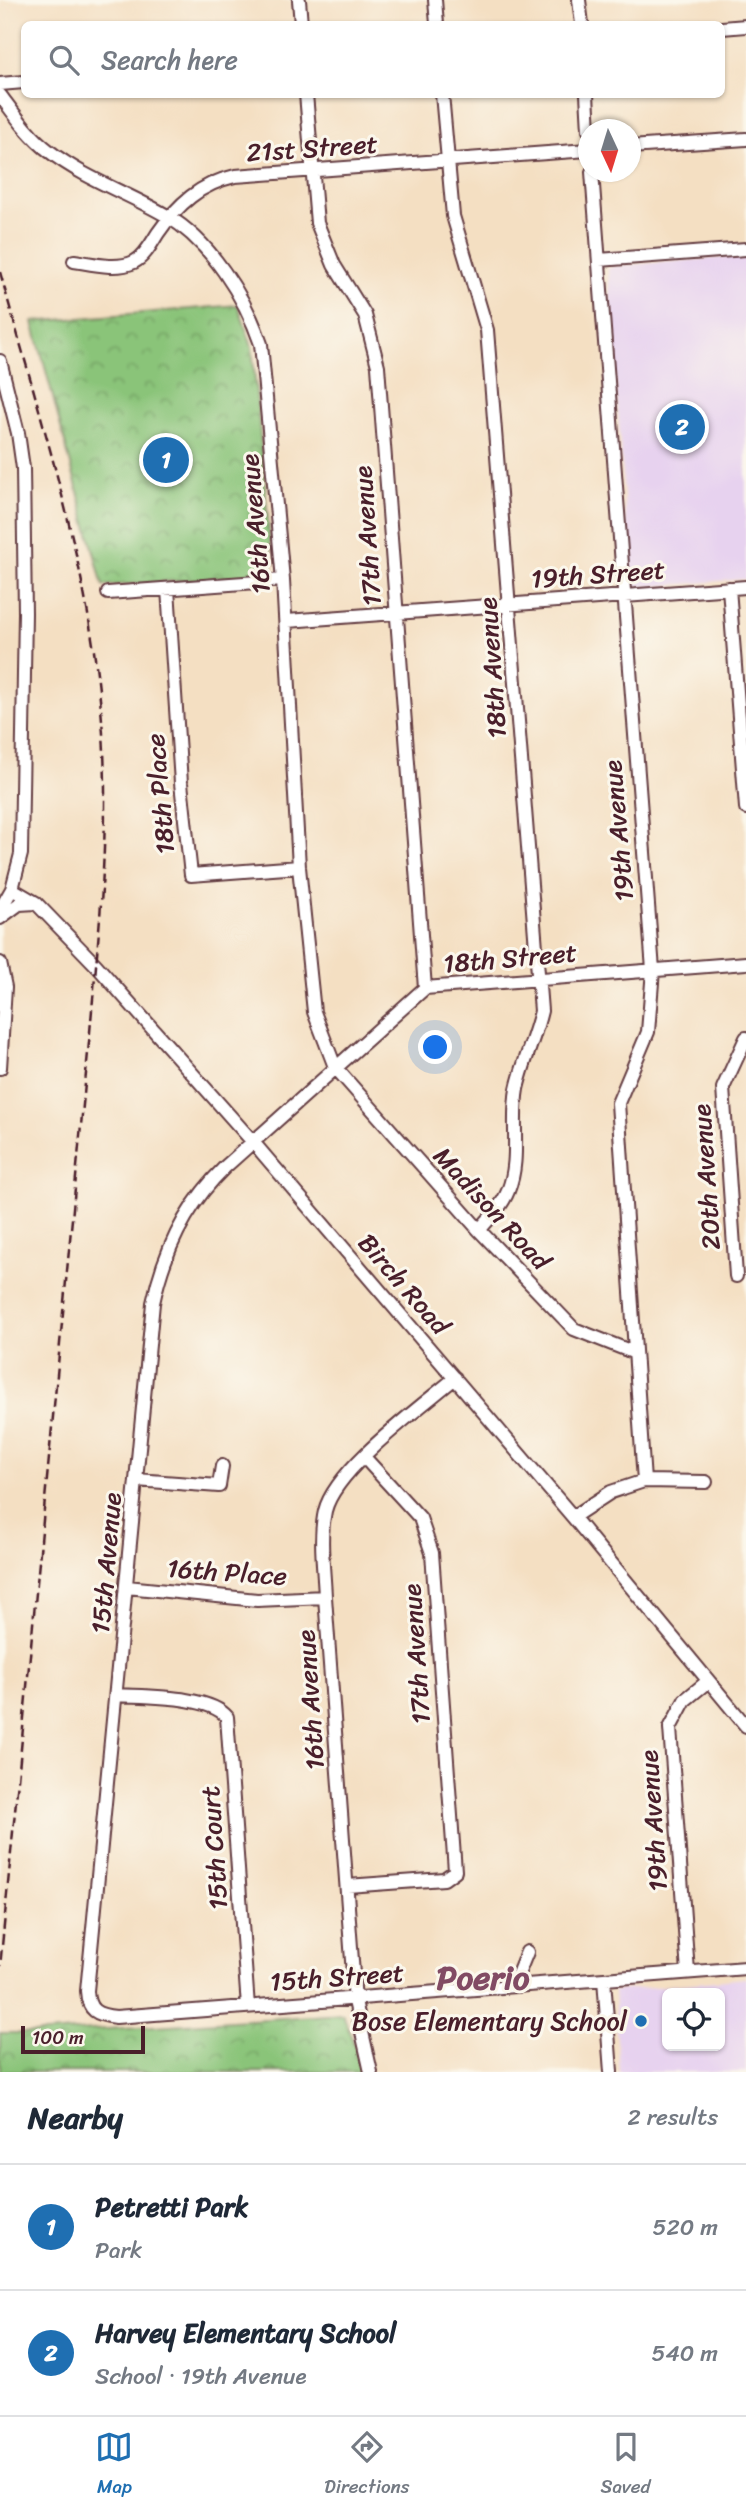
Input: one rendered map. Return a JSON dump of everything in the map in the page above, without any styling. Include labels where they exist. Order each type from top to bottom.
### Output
[{"type":"street","points":[[299,0],[300,21]]},
{"type":"street","points":[[435,0],[437,21]]},
{"type":"street","points":[[579,0],[582,21]]},
{"type":"street","points":[[725,28],[746,26]]},
{"type":"street","points":[[0,84],[21,82]]},
{"type":"street","name":"16th Avenue","points":[[0,95],[23,127],[48,150],[102,183],[169,217],[226,273],[244,303],[261,344],[284,580],[299,867],[314,1012],[335,1067]]},
{"type":"street","name":"17th Avenue","points":[[306,98],[317,223],[334,265],[365,316],[378,366],[425,988]]},
{"type":"street","name":"18th Avenue","points":[[442,98],[453,216],[487,330],[511,603],[541,1011],[534,1042],[518,1087],[514,1170],[502,1204],[480,1230]]},
{"type":"street","points":[[587,98],[588,119]]},
{"type":"street","points":[[641,146],[746,139]]},
{"type":"street","name":"21st Street","points":[[74,261],[105,265],[132,263],[147,250],[169,217],[202,187],[235,176],[578,151]]},
{"type":"street","name":"19th Avenue","points":[[593,182],[622,595],[653,970],[648,1032],[618,1103],[644,1481]]},
{"type":"street","points":[[598,260],[746,248]]},
{"type":"street","points":[[0,361],[18,433],[23,468],[25,636],[21,845],[12,889],[0,910]]},
{"type":"street","points":[[108,593],[284,580]]},
{"type":"street","name":"19th Street","points":[[286,621],[746,587]]},
{"type":"street","points":[[729,588],[746,808]]},
{"type":"street","name":"18th Place","points":[[168,589],[170,642],[191,875],[299,867]]},
{"type":"street","name":"Birch Road","points":[[12,889],[36,903],[96,965],[253,1142],[573,1517],[746,1726]]},
{"type":"street","points":[[0,918],[19,904],[36,903]]},
{"type":"street","points":[[0,963],[5,987],[0,1068]]},
{"type":"street","name":"18th Street","points":[[253,1142],[425,988],[746,963]]},
{"type":"street","name":"20th Avenue","points":[[736,1276],[723,1088],[746,1038]]},
{"type":"street","name":"Madison Road","points":[[335,1067],[480,1230],[574,1329],[635,1353]]},
{"type":"street","name":"15th Avenue","points":[[99,2015],[90,2007],[87,1991],[153,1303],[162,1267],[200,1194],[253,1142]]},
{"type":"street","name":"16th Avenue","points":[[371,2072],[355,2001],[325,1597],[325,1510],[333,1492],[364,1457],[455,1378]]},
{"type":"street","name":"17th Avenue","points":[[347,1886],[444,1879],[455,1871],[432,1553],[420,1518],[364,1457]]},
{"type":"street","points":[[136,1480],[219,1486],[222,1466]]},
{"type":"street","points":[[573,1517],[611,1492],[644,1481],[706,1482]]},
{"type":"street","name":"16th Place","points":[[127,1587],[257,1600],[325,1597]]},
{"type":"street","name":"19th Avenue","points":[[688,1972],[670,1728],[685,1700],[707,1682]]},
{"type":"street","name":"15th Court","points":[[116,1695],[200,1702],[222,1711],[227,1717],[248,2007]]},
{"type":"street","points":[[514,1984],[527,1952]]},
{"type":"street","name":"15th Street","points":[[99,2015],[116,2017],[355,2001],[514,1984],[746,1968]]},
{"type":"street","points":[[604,1979],[611,2072]]},
{"type":"shaded area","points":[[746,256],[746,579],[634,588],[630,582],[608,269],[614,266]]},
{"type":"shaded area","name":"Bose Elementary School","points":[[746,1978],[746,2072],[619,2072],[614,1991]]},
{"type":"green space","points":[[238,305],[252,347],[273,574],[103,586],[33,322]]},
{"type":"green space","points":[[343,2014],[364,2072],[0,2072],[0,2033],[46,2033]]},
{"type":"railway","points":[[0,272],[59,484],[84,591],[100,699],[105,782],[101,907],[94,990],[0,1967]]},
{"type":"place","name":"Harvey Elementary School","points":[[682,427]]},
{"type":"place","name":"Petretti Park","points":[[166,460]]},
{"type":"place","name":"Bose Elementary School","points":[[641,2021]]},
{"type":"district","name":"Poerio","points":[[483,1977]]}]
